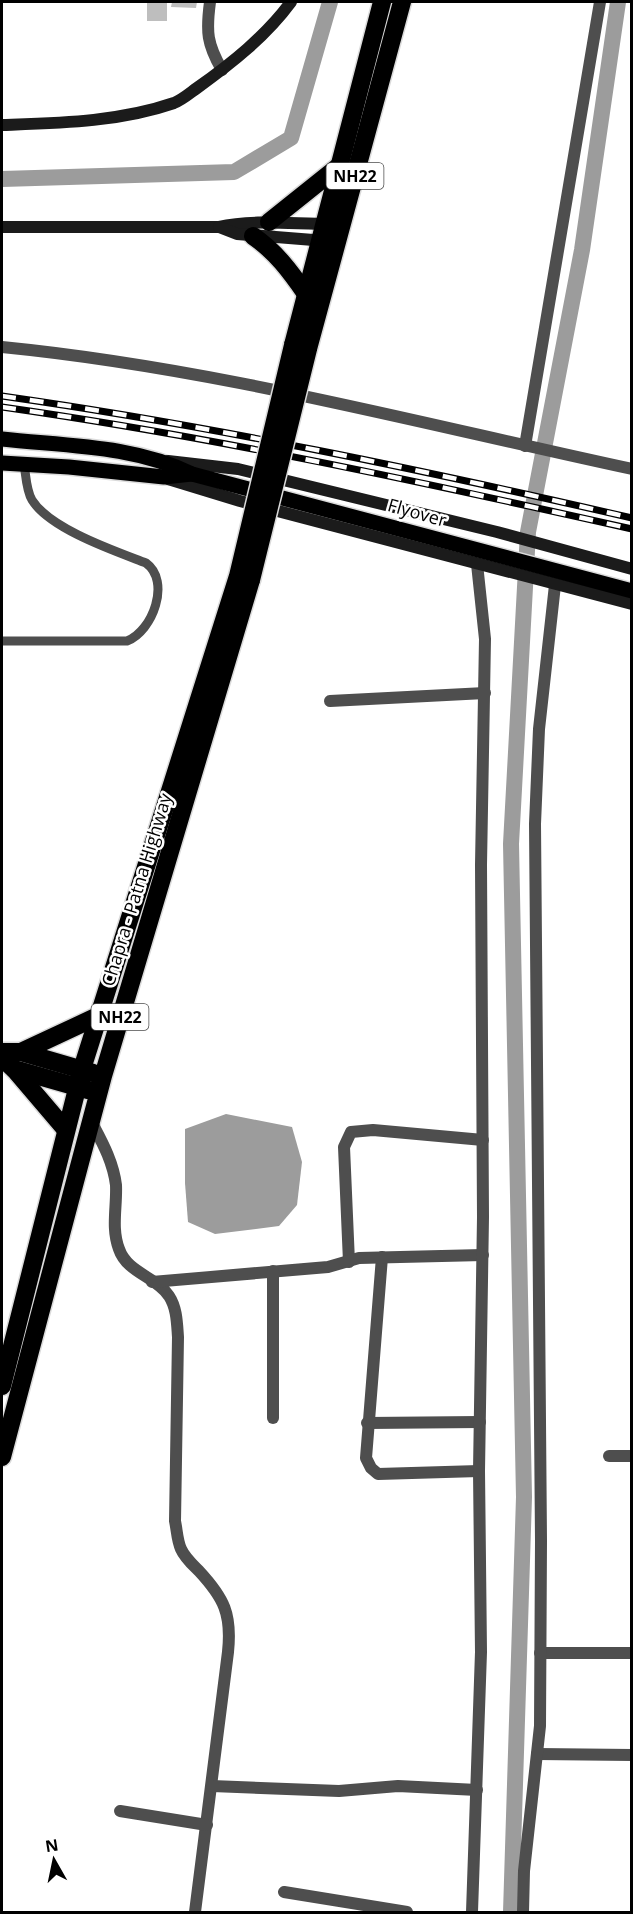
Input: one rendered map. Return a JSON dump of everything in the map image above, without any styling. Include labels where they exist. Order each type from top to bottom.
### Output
[{"type":"highway","name":"NH22","points":[[300,347],[306,294],[382,2]]},
{"type":"highway","name":"NH22","points":[[245,578],[300,347],[341,232],[402,2]]},
{"type":"highway","points":[[269,222],[339,166]]},
{"type":"highway","points":[[253,236],[271,248],[284,262],[306,294]]},
{"type":"highway","name":"Chapra - Patna Highway","points":[[2,1386],[66,1130],[98,1016],[245,578]]},
{"type":"highway","name":"Chapra - Patna Highway","points":[[2,1456],[100,1084],[245,578]]},
{"type":"highway","points":[[21,1052],[98,1016]]},
{"type":"highway","points":[[2,1052],[21,1052],[80,1078]]},
{"type":"highway","points":[[8,1064],[100,1084]]},
{"type":"highway","points":[[8,1064],[66,1130]]},
{"type":"main road","name":"Flyover","points":[[2,439],[96,448],[164,461],[192,474],[632,591]]},
{"type":"main road","name":"Flyover","points":[[2,463],[164,477],[192,474]]},
{"type":"street","points":[[210,2],[207,37],[210,50],[222,70]]},
{"type":"street","points":[[2,125],[68,122],[143,111],[176,102],[222,70],[274,24],[291,2]]},
{"type":"street","points":[[525,446],[600,2]]},
{"type":"street","points":[[2,227],[218,227],[237,223],[269,222],[322,232],[341,232]]},
{"type":"street","points":[[218,227],[237,234],[253,236],[341,232]]},
{"type":"street","points":[[2,347],[69,353],[251,383],[632,469]]},
{"type":"street","points":[[164,461],[238,469],[497,532],[632,569]]},
{"type":"street","points":[[164,477],[477,564],[632,604]]},
{"type":"street","points":[[472,1912],[482,1604],[479,1471],[483,1255],[481,865],[485,639],[477,564]]},
{"type":"street","points":[[524,1912],[524,1871],[540,1726],[541,1541],[535,832],[539,729],[555,585]]},
{"type":"street","points":[[330,701],[484,693]]},
{"type":"street","points":[[91,1120],[109,1153],[113,1170],[116,1186],[114,1231],[119,1252],[129,1265],[169,1295],[177,1321],[175,1521],[181,1549],[188,1561],[214,1588],[226,1606],[229,1619],[230,1635],[195,1912]]},
{"type":"street","points":[[349,1262],[344,1147],[351,1132],[373,1130],[483,1140]]},
{"type":"street","points":[[152,1282],[328,1267],[359,1258],[483,1255]]},
{"type":"street","points":[[382,1257],[367,1423],[366,1458],[370,1468],[378,1474],[479,1471]]},
{"type":"street","points":[[273,1271],[273,1418]]},
{"type":"street","points":[[367,1423],[480,1422]]},
{"type":"street","points":[[609,1456],[632,1456]]},
{"type":"street","points":[[540,1653],[632,1653]]},
{"type":"street","points":[[537,1754],[632,1755]]},
{"type":"street","points":[[212,1786],[339,1791],[398,1786],[477,1790]]},
{"type":"street","points":[[120,1811],[207,1825]]},
{"type":"street","points":[[284,1892],[407,1912]]},
{"type":"lane","points":[[2,640],[127,640],[140,633],[147,622],[159,584],[155,569],[146,563],[84,536],[43,513],[28,492],[24,464]]},
{"type":"shaded area","points":[[226,1114],[292,1127],[302,1162],[297,1205],[279,1226],[215,1234],[188,1222],[185,1129]]},
{"type":"building","points":[[147,2],[167,2],[167,21],[147,21]]},
{"type":"building","points":[[172,2],[197,2],[196,8],[171,7]]},
{"type":"waterway","points":[[2,179],[234,172],[291,138],[330,2]]},
{"type":"waterway","points":[[511,1912],[524,1497],[511,844],[528,532],[582,250],[618,2]]},
{"type":"railway","points":[[2,396],[160,421],[318,450],[632,518]]},
{"type":"railway","points":[[2,407],[239,446],[632,529]]}]
